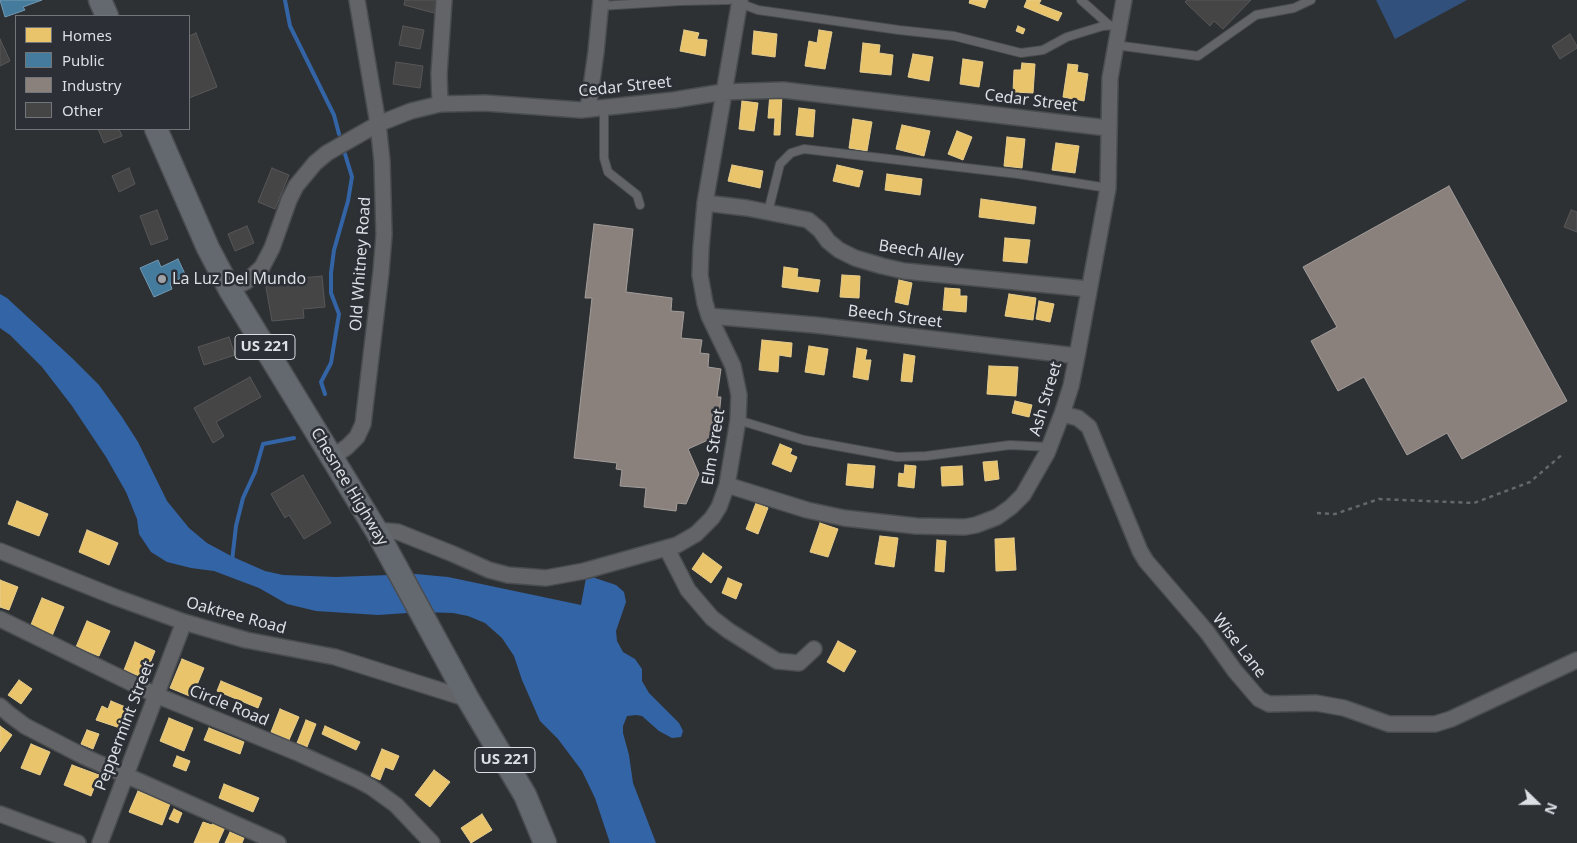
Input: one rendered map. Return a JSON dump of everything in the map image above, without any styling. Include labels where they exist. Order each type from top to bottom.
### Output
[{"type":"main road","points":[[100,0],[107,15]]},
{"type":"main road","name":"Chesnee Highway","points":[[156,130],[208,248],[230,290],[391,556],[463,690],[525,795],[546,843]]},
{"type":"street","name":"Old Whitney Road","points":[[332,458],[357,437],[363,424],[384,235],[382,161],[378,124],[357,0]]},
{"type":"street","points":[[440,104],[439,74],[444,0]]},
{"type":"street","name":"Ash Street","points":[[727,485],[807,510],[844,518],[898,524],[965,527],[981,524],[997,517],[1011,508],[1024,495],[1050,447],[1071,386],[1108,188],[1110,153],[1108,128],[1110,78],[1115,45],[1114,25],[1124,0]]},
{"type":"street","name":"Elm Street","points":[[376,530],[398,532],[489,570],[527,577],[546,578],[565,575],[666,548],[687,540],[704,527],[719,508],[727,485],[738,420],[739,395],[733,366],[709,316],[703,296],[700,275],[706,203],[736,1]]},
{"type":"street","points":[[586,109],[590,102],[601,3]]},
{"type":"street","name":"Cedar Street","points":[[230,290],[255,275],[268,258],[289,200],[304,174],[327,153],[378,124],[411,111],[440,104],[485,103],[569,110],[674,100],[723,92],[783,90],[1108,128]]},
{"type":"street","name":"Beech Alley","points":[[706,203],[808,220],[839,250],[855,258],[882,266],[904,270],[1088,289]]},
{"type":"street","name":"Beech Street","points":[[709,316],[815,325],[1077,356]]},
{"type":"street","name":"Wise Lane","points":[[1062,414],[1078,418],[1089,427],[1140,551],[1146,561],[1207,632],[1235,671],[1259,698],[1269,704],[1316,703],[1344,708],[1389,724],[1436,724],[1452,719],[1577,660]]},
{"type":"street","points":[[666,548],[688,590],[712,618],[729,631],[777,661],[799,663],[814,649]]},
{"type":"street","name":"Oaktree Road","points":[[0,550],[115,597],[184,622],[246,640],[335,657],[463,690]]},
{"type":"street","name":"Circle Road","points":[[0,619],[156,695],[298,753],[358,780],[371,787],[396,806],[432,843]]},
{"type":"street","name":"Peppermint Street","points":[[100,843],[184,622]]},
{"type":"street","points":[[0,706],[45,737],[278,843]]},
{"type":"street","points":[[0,814],[78,843]]},
{"type":"lane","points":[[601,3],[680,0],[736,1],[758,10],[954,36],[1021,53],[1043,50],[1067,37],[1103,26],[1114,25]]},
{"type":"lane","points":[[1081,0],[1114,25]]},
{"type":"lane","points":[[1115,45],[1198,56],[1256,15],[1294,8],[1311,0]]},
{"type":"lane","points":[[604,108],[604,158],[608,172],[637,195],[640,206]]},
{"type":"lane","points":[[768,212],[780,164],[791,153],[804,149],[1018,174],[1108,188]]},
{"type":"lane","points":[[738,420],[804,440],[897,457],[926,456],[1010,445],[1050,447]]},
{"type":"path","points":[[1317,513],[1335,514],[1379,499],[1474,503],[1530,482],[1564,453]]},
{"type":"shaded area","points":[[1376,0],[1467,0],[1395,39]]},
{"type":"shaded area","points":[[0,294],[7,298],[99,385],[138,442],[167,501],[189,528],[207,543],[233,557],[265,571],[283,575],[336,577],[416,574],[448,577],[581,605],[586,578],[592,577],[616,585],[624,592],[626,602],[616,631],[617,641],[623,652],[635,659],[642,669],[642,681],[649,693],[679,723],[683,731],[681,737],[672,738],[659,731],[642,716],[636,715],[627,716],[623,726],[633,783],[656,843],[610,843],[595,798],[582,771],[558,739],[540,721],[514,656],[502,638],[485,623],[468,616],[453,613],[422,612],[378,615],[316,611],[287,604],[259,588],[214,571],[167,562],[151,552],[139,534],[137,519],[126,492],[106,457],[72,406],[42,367],[10,335],[0,328]]},
{"type":"building: Homes","points":[[970,0],[988,0],[985,8],[969,3]]},
{"type":"building: Homes","points":[[1027,0],[1041,0],[1039,4],[1062,13],[1058,21],[1024,7]]},
{"type":"building: Homes","points":[[1018,26],[1025,29],[1023,34],[1016,31]]},
{"type":"building: Homes","points":[[684,30],[699,33],[697,39],[707,40],[705,56],[680,51]]},
{"type":"building: Homes","points":[[819,30],[832,32],[825,69],[805,66],[809,41],[817,43]]},
{"type":"building: Homes","points":[[754,31],[777,34],[775,57],[752,54]]},
{"type":"building: Homes","points":[[863,43],[880,45],[879,53],[893,55],[891,75],[860,72]]},
{"type":"building: Homes","points":[[913,54],[933,57],[929,81],[908,77]]},
{"type":"building: Homes","points":[[963,59],[983,62],[979,87],[960,84]]},
{"type":"building: Homes","points":[[1022,63],[1035,64],[1033,93],[1013,92],[1014,70],[1021,70]]},
{"type":"building: Homes","points":[[1068,64],[1078,65],[1077,72],[1088,74],[1084,101],[1063,97]]},
{"type":"building: Homes","points":[[770,93],[782,94],[780,135],[774,135],[775,118],[768,118]]},
{"type":"building: Homes","points":[[742,101],[758,103],[754,131],[739,129]]},
{"type":"building: Homes","points":[[799,108],[815,110],[813,137],[796,135]]},
{"type":"building: Homes","points":[[853,119],[872,122],[867,151],[849,148]]},
{"type":"building: Homes","points":[[902,125],[930,131],[924,156],[896,149]]},
{"type":"building: Homes","points":[[957,131],[972,137],[963,160],[948,154]]},
{"type":"building: Homes","points":[[1007,137],[1025,139],[1022,168],[1004,166]]},
{"type":"building: Homes","points":[[1056,143],[1079,146],[1075,173],[1052,170]]},
{"type":"building: Homes","points":[[732,165],[763,171],[760,188],[728,181]]},
{"type":"building: Homes","points":[[837,165],[863,171],[859,187],[833,181]]},
{"type":"building: Homes","points":[[887,174],[922,179],[920,195],[885,190]]},
{"type":"building: Homes","points":[[981,199],[1036,207],[1034,224],[979,217]]},
{"type":"building: Homes","points":[[1005,238],[1030,240],[1027,263],[1003,261]]},
{"type":"building: Homes","points":[[784,267],[798,269],[797,277],[820,280],[818,292],[782,287]]},
{"type":"building: Homes","points":[[842,275],[860,276],[859,298],[840,297]]},
{"type":"building: Homes","points":[[899,280],[912,283],[908,305],[895,302]]},
{"type":"building: Homes","points":[[945,288],[960,289],[960,296],[967,296],[966,312],[943,310]]},
{"type":"building: Homes","points":[[1009,294],[1036,298],[1033,320],[1005,316]]},
{"type":"building: Homes","points":[[1039,301],[1054,304],[1050,322],[1036,319]]},
{"type":"building: Homes","points":[[762,340],[792,343],[791,357],[779,355],[778,372],[759,370]]},
{"type":"building: Homes","points":[[809,346],[828,349],[824,375],[805,372]]},
{"type":"building: Homes","points":[[857,348],[867,350],[865,360],[871,360],[868,380],[853,377]]},
{"type":"building: Homes","points":[[904,354],[915,356],[912,382],[901,381]]},
{"type":"building: Homes","points":[[989,366],[1018,367],[1016,396],[987,394]]},
{"type":"building: Homes","points":[[1015,401],[1032,405],[1029,417],[1012,413]]},
{"type":"building: Homes","points":[[780,444],[792,449],[790,454],[797,457],[791,472],[772,464]]},
{"type":"building: Homes","points":[[997,461],[999,479],[985,481],[983,462]]},
{"type":"building: Homes","points":[[848,464],[875,466],[873,488],[846,485]]},
{"type":"building: Homes","points":[[905,465],[916,466],[914,488],[898,486],[899,473],[904,474]]},
{"type":"building: Homes","points":[[962,466],[963,485],[942,486],[941,467]]},
{"type":"building: Homes","points":[[17,501],[48,514],[39,536],[8,524]]},
{"type":"building: Homes","points":[[756,503],[768,508],[758,534],[746,529]]},
{"type":"building: Homes","points":[[820,523],[838,529],[828,557],[810,552]]},
{"type":"building: Homes","points":[[87,530],[118,543],[109,565],[79,552]]},
{"type":"building: Homes","points":[[880,536],[898,538],[894,567],[875,564]]},
{"type":"building: Homes","points":[[1014,538],[1016,570],[996,571],[995,539]]},
{"type":"building: Homes","points":[[937,540],[946,541],[944,572],[935,571]]},
{"type":"building: Homes","points":[[703,553],[722,567],[711,583],[692,569]]},
{"type":"building: Homes","points":[[728,578],[742,584],[736,599],[722,593]]},
{"type":"building: Homes","points":[[0,580],[18,587],[9,610],[0,607]]},
{"type":"building: Homes","points":[[42,598],[64,607],[52,636],[30,627]]},
{"type":"building: Homes","points":[[87,621],[110,631],[99,656],[76,647]]},
{"type":"building: Homes","points":[[838,641],[856,651],[844,672],[827,662]]},
{"type":"building: Homes","points":[[135,642],[155,651],[144,678],[124,670]]},
{"type":"building: Homes","points":[[182,659],[204,668],[192,697],[170,688]]},
{"type":"building: Homes","points":[[19,680],[32,689],[21,704],[8,695]]},
{"type":"building: Homes","points":[[221,681],[262,698],[258,708],[217,691]]},
{"type":"building: Homes","points":[[111,701],[128,708],[120,728],[96,720],[102,706],[108,709]]},
{"type":"building: Homes","points":[[280,709],[299,717],[289,740],[271,732]]},
{"type":"building: Homes","points":[[169,718],[193,728],[184,751],[160,741]]},
{"type":"building: Homes","points":[[306,720],[316,724],[307,747],[297,743]]},
{"type":"building: Homes","points":[[0,726],[12,735],[0,752]]},
{"type":"building: Homes","points":[[325,726],[360,742],[356,750],[322,734]]},
{"type":"building: Homes","points":[[209,728],[244,742],[240,754],[204,740]]},
{"type":"building: Homes","points":[[87,730],[99,734],[93,749],[81,744]]},
{"type":"building: Homes","points":[[31,744],[50,752],[40,775],[21,768]]},
{"type":"building: Homes","points":[[382,749],[399,756],[393,770],[385,767],[380,780],[371,776]]},
{"type":"building: Homes","points":[[177,756],[190,761],[186,771],[173,766]]},
{"type":"building: Homes","points":[[72,765],[99,775],[91,796],[64,785]]},
{"type":"building: Homes","points":[[434,770],[450,782],[430,807],[415,795]]},
{"type":"building: Homes","points":[[224,784],[259,798],[253,812],[219,798]]},
{"type":"building: Homes","points":[[138,791],[170,804],[162,825],[129,812]]},
{"type":"building: Homes","points":[[174,809],[182,813],[178,823],[169,819]]},
{"type":"building: Homes","points":[[482,814],[492,830],[471,843],[461,828]]},
{"type":"building: Homes","points":[[214,820],[226,825],[218,843],[194,843],[203,822],[212,825]]},
{"type":"building: Homes","points":[[230,832],[244,838],[242,843],[225,843]]},
{"type":"building: Public","points":[[0,0],[42,0],[23,7],[25,10],[5,17]]},
{"type":"building: Public","name":"La Luz Del Mundo","points":[[178,259],[186,276],[170,283],[172,289],[154,297],[140,268],[158,260],[161,267]]},
{"type":"building: Industry","points":[[1449,186],[1567,401],[1462,459],[1447,433],[1407,455],[1364,377],[1338,391],[1311,341],[1337,327],[1303,267]]},
{"type":"building: Industry","points":[[594,224],[633,229],[626,292],[672,298],[671,311],[684,312],[681,338],[702,340],[700,353],[709,354],[708,367],[721,369],[717,397],[721,397],[717,436],[688,449],[699,474],[686,504],[677,503],[676,511],[644,507],[646,488],[620,486],[622,470],[616,469],[617,463],[574,458],[592,298],[585,298]]},
{"type":"building: Other","points":[[405,0],[437,0],[434,13],[404,5]]},
{"type":"building: Other","points":[[1187,0],[1251,0],[1223,29],[1214,21],[1210,26],[1185,2]]},
{"type":"building: Other","points":[[403,26],[424,30],[420,49],[399,45]]},
{"type":"building: Other","points":[[196,33],[217,87],[190,98],[190,36]]},
{"type":"building: Other","points":[[1570,34],[1577,48],[1560,59],[1552,46]]},
{"type":"building: Other","points":[[0,39],[10,61],[0,66]]},
{"type":"building: Other","points":[[396,62],[423,66],[420,88],[393,84]]},
{"type":"building: Other","points":[[98,130],[119,130],[122,136],[104,143]]},
{"type":"building: Other","points":[[129,168],[135,184],[119,192],[112,176]]},
{"type":"building: Other","points":[[272,168],[289,175],[275,209],[258,202]]},
{"type":"building: Other","points":[[157,210],[168,239],[151,245],[140,216]]},
{"type":"building: Other","points":[[1571,210],[1577,212],[1577,232],[1564,227]]},
{"type":"building: Other","points":[[247,226],[254,243],[235,251],[228,234]]},
{"type":"building: Other","points":[[322,276],[325,307],[303,309],[304,318],[272,321],[265,282]]},
{"type":"building: Other","points":[[229,337],[235,355],[204,365],[198,347]]},
{"type":"building: Other","points":[[250,377],[261,397],[216,422],[224,436],[213,443],[194,408]]},
{"type":"building: Other","points":[[303,475],[331,523],[304,539],[289,515],[285,518],[271,494]]},
{"type":"waterway","points":[[285,0],[290,26],[334,115],[339,134]]},
{"type":"waterway","points":[[325,394],[321,382],[331,363],[339,314],[331,293],[331,273],[334,250],[348,201],[352,177],[345,154]]},
{"type":"waterway","points":[[232,561],[236,526],[243,498],[255,472],[263,444],[294,438]]},
{"type":"place","name":"La Luz Del Mundo","points":[[162,279]]}]
